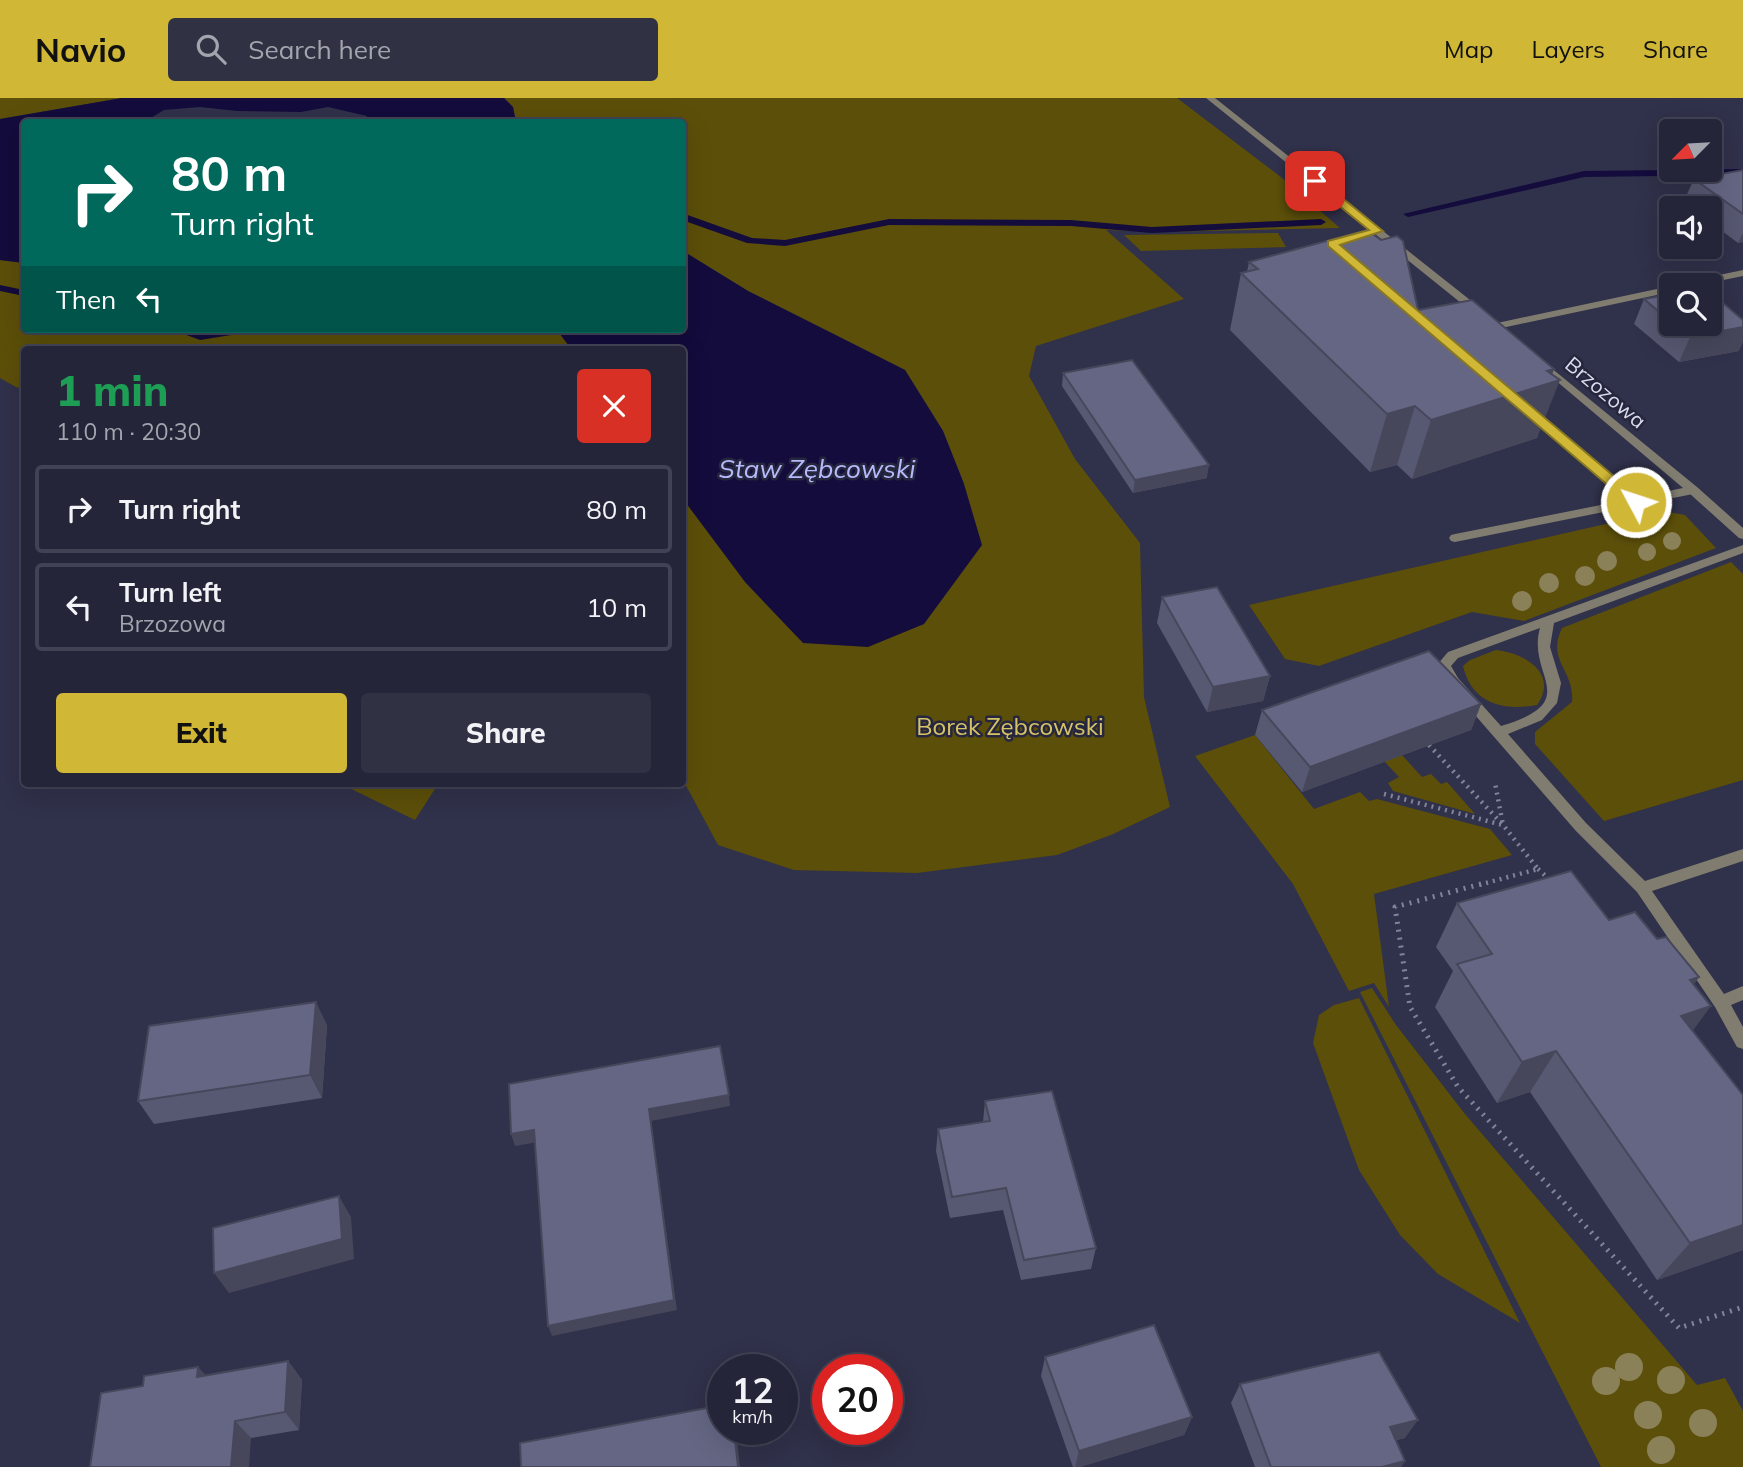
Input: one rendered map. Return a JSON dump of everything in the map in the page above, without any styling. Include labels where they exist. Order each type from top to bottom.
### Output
[{"type":"street","points":[[1210,98],[1372,233],[1508,335]]},
{"type":"street","points":[[1722,277],[1743,273]]},
{"type":"street","points":[[1497,326],[1659,292]]},
{"type":"street","name":"Brzozowa","points":[[1528,352],[1693,490],[1743,536]]},
{"type":"street","points":[[1521,404],[1636,502]]},
{"type":"street","points":[[1455,538],[1693,490]]},
{"type":"street","points":[[1743,549],[1453,655],[1444,665],[1453,681],[1581,827],[1642,888],[1721,1002],[1743,1042]]},
{"type":"street","points":[[1499,732],[1539,717],[1553,700],[1555,682],[1545,659],[1543,642],[1548,620]]},
{"type":"street","points":[[1642,888],[1743,855]]},
{"type":"street","points":[[1721,1002],[1743,993]]},
{"type":"path","points":[[1384,794],[1503,825],[1538,869],[1558,888]]},
{"type":"path","points":[[1538,869],[1395,908],[1410,1007],[1458,1087],[1679,1328],[1743,1307]]},
{"type":"green space","points":[[0,98],[122,98],[0,119]]},
{"type":"green space","name":"Borek Zębcowski","points":[[504,98],[1177,98],[1281,177],[1340,228],[1159,232],[1106,230],[1184,299],[1036,346],[1029,376],[1075,459],[1140,543],[1144,697],[1170,807],[1111,835],[1057,855],[917,873],[794,870],[718,845],[686,786],[686,498],[964,484],[943,431],[905,370],[748,291],[686,253],[686,119],[515,119],[513,107]]},
{"type":"green space","points":[[1278,233],[1286,247],[1141,251],[1124,235]]},
{"type":"green space","points":[[0,260],[21,263],[21,333],[560,333],[570,346],[21,346],[21,388],[0,378]]},
{"type":"green space","points":[[1663,511],[1685,515],[1716,548],[1524,621],[1472,612],[1319,666],[1285,659],[1249,605]]},
{"type":"green space","points":[[1731,562],[1743,574],[1743,780],[1604,821],[1535,744],[1535,732],[1572,702],[1572,691],[1557,649],[1562,628]]},
{"type":"green space","points":[[1496,650],[1518,656],[1536,667],[1544,684],[1543,694],[1537,705],[1501,705],[1481,697],[1474,689],[1463,666],[1470,660]]},
{"type":"green space","points":[[1255,735],[1314,809],[1360,792],[1369,801],[1377,799],[1490,829],[1512,855],[1374,894],[1389,1007],[1374,983],[1349,991],[1293,884],[1195,756]]},
{"type":"green space","points":[[1402,755],[1422,777],[1431,774],[1441,784],[1447,782],[1475,814],[1393,791],[1388,783],[1399,777],[1384,761]]},
{"type":"green space","points":[[347,787],[436,787],[415,820]]},
{"type":"green space","points":[[1372,988],[1396,1025],[1465,1114],[1697,1385],[1725,1378],[1743,1411],[1743,1467],[1601,1467],[1360,992]]},
{"type":"green space","points":[[1359,998],[1520,1323],[1438,1274],[1400,1235],[1359,1170],[1313,1043],[1319,1015],[1334,1005]]},
{"type":"water","points":[[122,98],[504,98],[513,107],[515,119],[366,119],[367,116],[328,107],[301,112],[237,111],[200,107],[164,110],[149,119],[21,119],[21,263],[0,260],[0,119]]},
{"type":"water","name":"Staw Zębcowski","points":[[686,253],[748,291],[905,370],[943,431],[964,484],[982,545],[924,624],[868,647],[803,643],[745,582],[686,503],[686,346],[569,346],[559,333],[686,333]]},
{"type":"building","points":[[1743,170],[1743,214],[1722,199],[1722,196],[1718,196],[1698,182],[1722,182],[1722,174]]},
{"type":"building","points":[[1367,230],[1381,240],[1397,236],[1403,241],[1418,310],[1472,300],[1554,369],[1547,371],[1560,380],[1431,420],[1415,406],[1387,414],[1241,273],[1258,269],[1249,262]]},
{"type":"building","points":[[1659,296],[1659,312],[1644,299]]},
{"type":"building","points":[[1722,302],[1743,320],[1743,327],[1722,331]]},
{"type":"building","points":[[1132,360],[1209,465],[1135,480],[1063,373]]},
{"type":"building","points":[[1217,587],[1270,676],[1213,687],[1162,597]]},
{"type":"building","points":[[1429,651],[1481,704],[1310,767],[1262,710]]},
{"type":"building","points":[[1571,871],[1609,920],[1635,912],[1657,939],[1666,937],[1699,977],[1690,980],[1711,1006],[1681,1016],[1743,1095],[1743,1225],[1690,1243],[1556,1051],[1522,1062],[1457,964],[1492,954],[1457,903]]},
{"type":"building","points":[[316,1002],[310,1075],[138,1101],[149,1026]]},
{"type":"building","points":[[720,1046],[729,1095],[649,1109],[674,1300],[548,1326],[534,1130],[511,1134],[509,1084]]},
{"type":"building","points":[[1052,1091],[1096,1248],[1024,1260],[1006,1188],[952,1197],[938,1129],[990,1121],[985,1101]]},
{"type":"building","points":[[339,1196],[342,1239],[214,1273],[213,1228]]},
{"type":"building","points":[[1154,1325],[1192,1417],[1079,1451],[1045,1357]]},
{"type":"building","points":[[1379,1352],[1418,1420],[1390,1427],[1405,1461],[1382,1467],[1271,1467],[1240,1384]]},
{"type":"building","points":[[288,1361],[285,1412],[235,1421],[231,1467],[90,1467],[101,1393],[143,1386],[144,1376],[198,1367],[197,1377]]},
{"type":"building","points":[[707,1408],[707,1445],[736,1445],[738,1467],[521,1467],[520,1443]]},
{"type":"waterway","points":[[1408,214],[1584,174],[1743,172]]},
{"type":"waterway","points":[[686,217],[751,241],[785,243],[889,222],[1071,223],[1152,230],[1321,222]]},
{"type":"waterway","points":[[0,288],[21,292]]},
{"type":"waterway","points":[[190,333],[200,336],[219,333]]},
{"type":"route","points":[[1315,181],[1378,231],[1332,243],[1636,502]]}]
